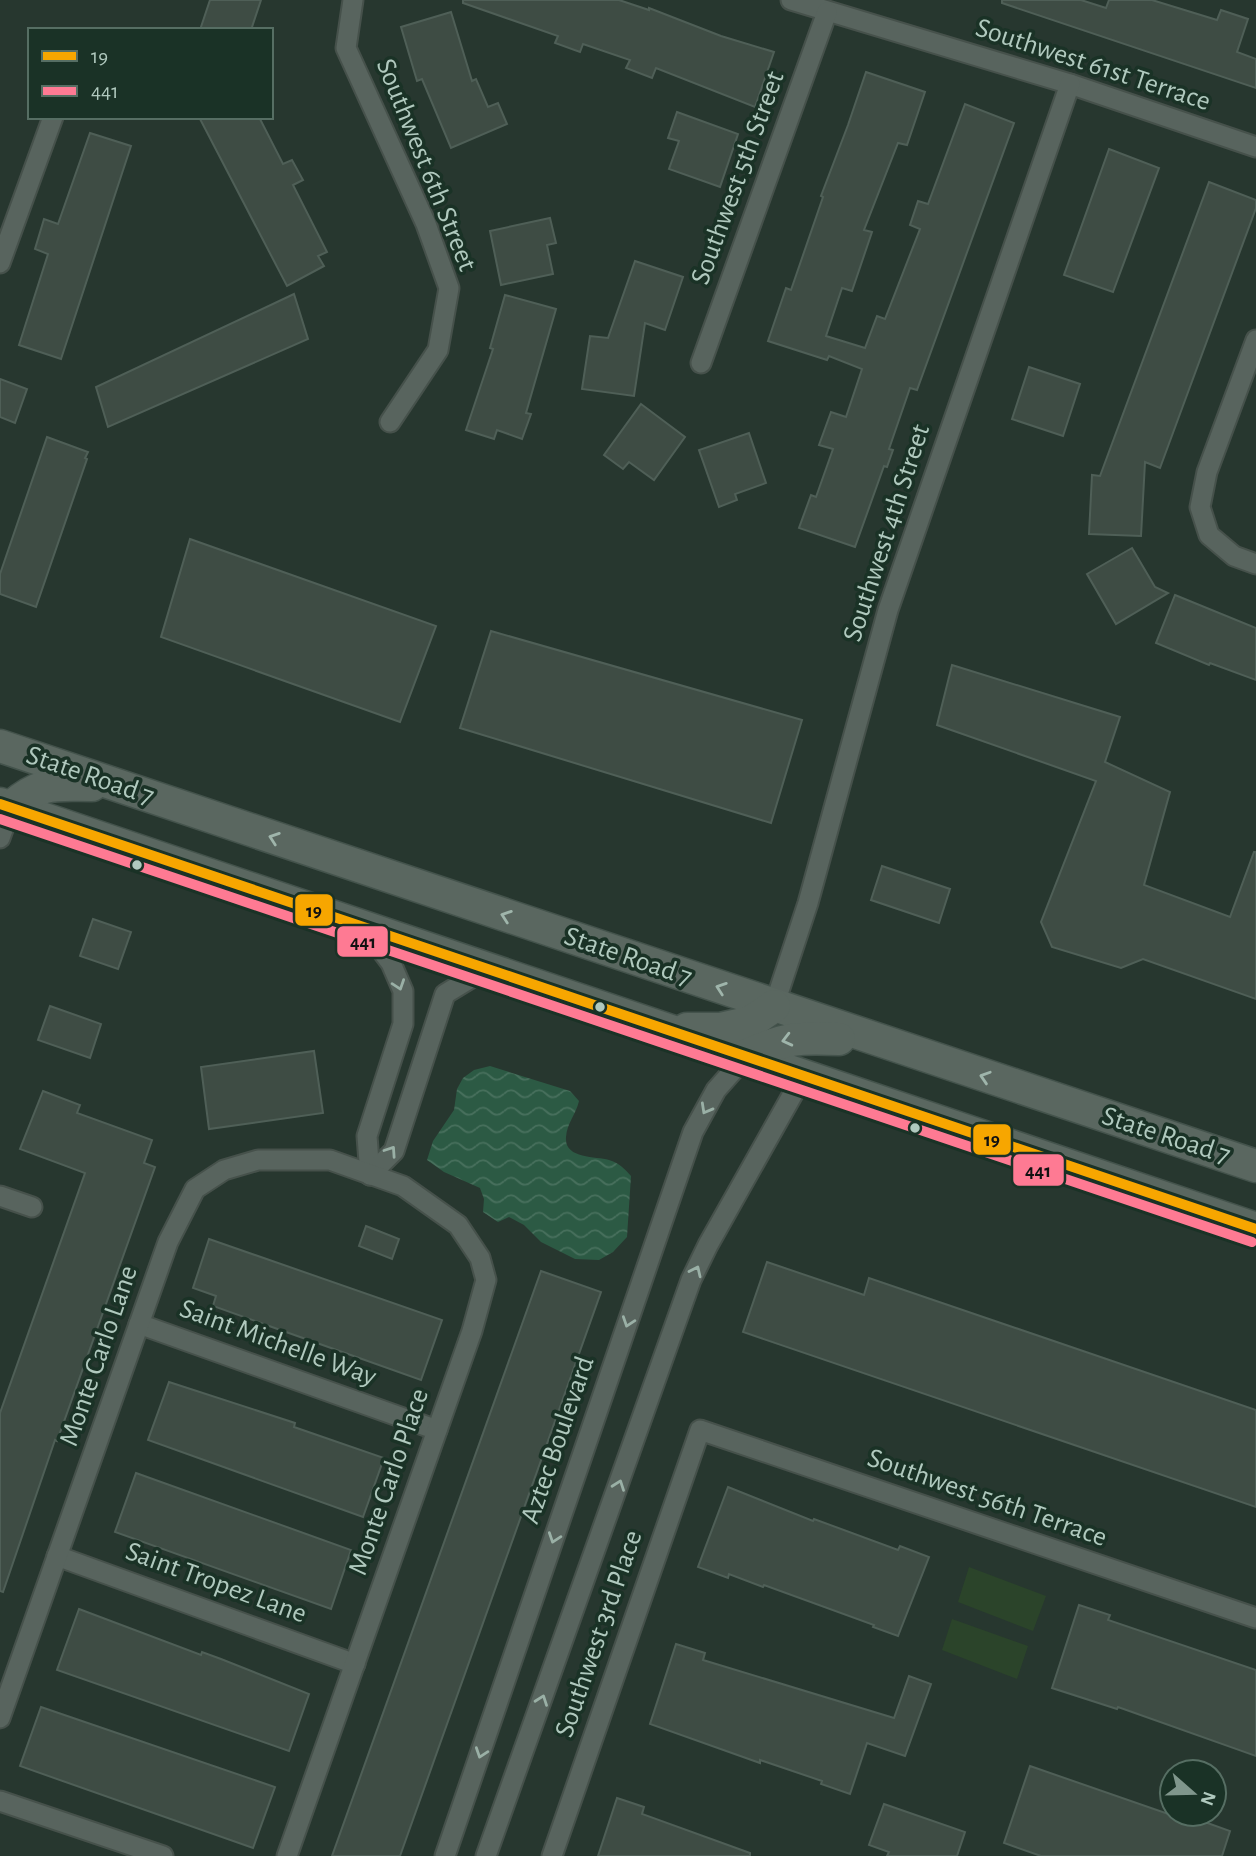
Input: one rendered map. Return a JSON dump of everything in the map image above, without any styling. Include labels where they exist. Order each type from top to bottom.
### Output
[{"type":"main road","name":"State Road 7","points":[[0,746],[1256,1166]]},
{"type":"main road","points":[[5,805],[48,785],[118,785]]},
{"type":"main road","name":"State Road 7","points":[[5,805],[1256,1229]]},
{"type":"main road","points":[[665,1029],[720,1029],[751,1022],[774,1006]]},
{"type":"main road","points":[[747,1055],[797,1037],[879,1041]]},
{"type":"street","name":"Southwest 6th Street","points":[[353,0],[346,48],[426,224],[449,288],[438,350],[390,422]]},
{"type":"street","name":"Southwest 61st Terrace","points":[[791,0],[1070,84],[1256,147]]},
{"type":"street","name":"Southwest 5th Street","points":[[701,363],[827,12]]},
{"type":"street","name":"Southwest 4th Street","points":[[774,1006],[808,903],[888,610],[1070,84]]},
{"type":"street","points":[[0,263],[7,225],[52,119]]},
{"type":"street","points":[[1256,340],[1207,471],[1200,507],[1209,535],[1234,556],[1256,564]]},
{"type":"street","points":[[0,838],[5,805]]},
{"type":"street","points":[[364,927],[391,963],[403,991],[403,1024],[367,1136],[370,1175]]},
{"type":"street","points":[[370,1175],[394,1151],[445,994],[486,969]]},
{"type":"street","name":"Aztec Boulevard","points":[[445,1856],[693,1132],[716,1090],[747,1055]]},
{"type":"street","points":[[486,1856],[691,1280],[803,1076]]},
{"type":"street","name":"Monte Carlo Lane","points":[[0,1718],[169,1242],[195,1189],[224,1170],[258,1160],[330,1160],[370,1175]]},
{"type":"street","name":"Monte Carlo Place","points":[[287,1856],[438,1430],[472,1331],[486,1280],[480,1258],[458,1225],[403,1186],[370,1175]]},
{"type":"street","points":[[0,1196],[32,1207]]},
{"type":"street","name":"Saint Michelle Way","points":[[139,1324],[438,1430]]},
{"type":"street","name":"Southwest 56th Terrace","points":[[700,1430],[1256,1618]]},
{"type":"street","name":"Southwest 3rd Place","points":[[552,1856],[700,1430]]},
{"type":"street","name":"Saint Tropez Lane","points":[[57,1556],[355,1664]]},
{"type":"street","points":[[0,1801],[163,1856]]},
{"type":"shaded area","points":[[969,1567],[1046,1596],[1033,1631],[958,1602]]},
{"type":"shaded area","points":[[952,1619],[1028,1646],[1017,1679],[942,1650]]},
{"type":"water","points":[[490,1066],[570,1091],[579,1101],[566,1137],[570,1149],[582,1155],[613,1161],[631,1176],[627,1237],[613,1252],[599,1260],[575,1259],[541,1242],[524,1225],[509,1217],[498,1222],[483,1212],[484,1199],[480,1188],[444,1172],[427,1160],[433,1141],[454,1110],[457,1089],[463,1078],[474,1070]]},
{"type":"building","points":[[210,0],[261,0],[252,28],[201,28]]},
{"type":"building","points":[[463,0],[619,0],[774,52],[755,107],[656,68],[652,78],[626,68],[630,60],[583,44],[580,52],[555,43],[558,36],[463,3]]},
{"type":"building","points":[[1002,0],[1081,0],[1106,8],[1109,0],[1152,0],[1217,20],[1221,10],[1248,19],[1237,52],[1256,59],[1256,88],[1002,3]]},
{"type":"building","points":[[451,12],[472,81],[476,79],[488,107],[498,103],[507,124],[451,148],[422,79],[417,81],[401,27]]},
{"type":"building","points":[[866,72],[925,92],[907,145],[898,143],[864,230],[872,232],[852,291],[842,288],[826,336],[865,348],[877,316],[885,319],[920,229],[910,225],[918,201],[928,204],[965,104],[1014,123],[917,390],[910,388],[889,449],[893,450],[887,467],[884,466],[855,547],[799,528],[811,495],[816,497],[833,449],[819,445],[831,412],[846,417],[862,369],[829,356],[827,360],[768,341],[786,288],[791,290],[823,197],[821,196]]},
{"type":"building","points":[[677,112],[738,134],[720,187],[669,169],[679,141],[668,138]]},
{"type":"building","points":[[200,119],[260,119],[283,164],[292,160],[303,180],[293,185],[327,252],[318,256],[324,266],[287,286]]},
{"type":"building","points":[[90,133],[131,146],[61,359],[19,345],[48,254],[35,249],[44,219],[58,224]]},
{"type":"building","points":[[1109,149],[1159,168],[1113,292],[1064,275]]},
{"type":"building","points":[[1209,182],[1256,200],[1256,208],[1160,468],[1145,462],[1141,536],[1089,534],[1092,475],[1100,476]]},
{"type":"building","points":[[550,218],[556,243],[547,245],[553,274],[501,285],[490,231]]},
{"type":"building","points":[[635,261],[683,277],[665,330],[645,323],[634,396],[582,389],[590,336],[608,338]]},
{"type":"building","points":[[294,294],[308,339],[108,427],[96,387]]},
{"type":"building","points":[[505,295],[556,309],[526,413],[531,414],[522,439],[497,430],[494,439],[466,430],[493,349],[490,348]]},
{"type":"building","points":[[1029,367],[1080,384],[1063,436],[1012,419]]},
{"type":"building","points":[[0,379],[27,389],[15,423],[0,417]]},
{"type":"building","points":[[641,404],[685,437],[654,480],[629,462],[623,469],[604,455]]},
{"type":"building","points":[[749,433],[766,483],[735,494],[737,500],[719,507],[699,450]]},
{"type":"building","points":[[47,437],[88,452],[36,607],[0,594],[0,574]]},
{"type":"building","points":[[190,539],[436,626],[400,722],[161,637]]},
{"type":"building","points":[[1132,548],[1155,587],[1168,593],[1116,624],[1087,574]]},
{"type":"building","points":[[1175,595],[1256,628],[1256,680],[1210,663],[1209,665],[1156,643]]},
{"type":"building","points":[[491,631],[802,720],[771,823],[460,728]]},
{"type":"building","points":[[952,665],[1120,717],[1105,762],[1170,792],[1144,885],[1230,917],[1256,852],[1256,999],[1143,959],[1121,968],[1052,947],[1041,922],[1096,781],[937,725]]},
{"type":"building","points":[[882,866],[950,889],[939,923],[871,900]]},
{"type":"building","points":[[93,919],[131,932],[118,969],[80,956]]},
{"type":"building","points":[[50,1006],[101,1024],[90,1058],[38,1040]]},
{"type":"building","points":[[314,1051],[323,1113],[209,1129],[201,1067]]},
{"type":"building","points":[[43,1091],[80,1105],[77,1113],[152,1140],[144,1163],[155,1167],[57,1441],[55,1440],[3,1592],[0,1591],[0,1413],[85,1173],[20,1149]]},
{"type":"building","points":[[366,1226],[399,1239],[392,1259],[359,1246]]},
{"type":"building","points":[[209,1239],[442,1320],[421,1380],[213,1306],[216,1296],[193,1288]]},
{"type":"building","points":[[767,1262],[864,1295],[869,1278],[1256,1410],[1256,1507],[743,1332]]},
{"type":"building","points":[[541,1271],[601,1292],[400,1856],[332,1856]]},
{"type":"building","points":[[169,1382],[295,1423],[294,1427],[384,1458],[363,1517],[148,1440]]},
{"type":"building","points":[[136,1473],[351,1550],[331,1609],[115,1532]]},
{"type":"building","points":[[728,1487],[813,1521],[814,1519],[898,1550],[900,1546],[929,1557],[898,1636],[764,1585],[763,1587],[729,1574],[728,1578],[698,1567]]},
{"type":"building","points":[[1079,1605],[1110,1615],[1108,1620],[1256,1670],[1256,1756],[1118,1707],[1117,1709],[1052,1688]]},
{"type":"building","points":[[79,1609],[201,1655],[202,1652],[221,1659],[309,1694],[289,1751],[57,1670]]},
{"type":"building","points":[[676,1644],[705,1653],[703,1660],[894,1718],[909,1676],[931,1684],[905,1756],[867,1743],[850,1794],[821,1784],[822,1781],[760,1760],[760,1763],[650,1724]]},
{"type":"building","points":[[41,1707],[275,1787],[253,1848],[20,1766]]},
{"type":"building","points":[[1030,1766],[1158,1810],[1158,1828],[1222,1828],[1230,1831],[1222,1856],[1041,1856],[1004,1843]]},
{"type":"building","points":[[617,1798],[644,1807],[642,1814],[750,1853],[750,1856],[598,1856]]},
{"type":"building","points":[[884,1804],[965,1832],[957,1856],[887,1856],[889,1852],[869,1845]]},
{"type":"transit line","name":"19","points":[[0,804],[1256,1229]]},
{"type":"transit line","name":"441","points":[[0,819],[1252,1242]]}]
